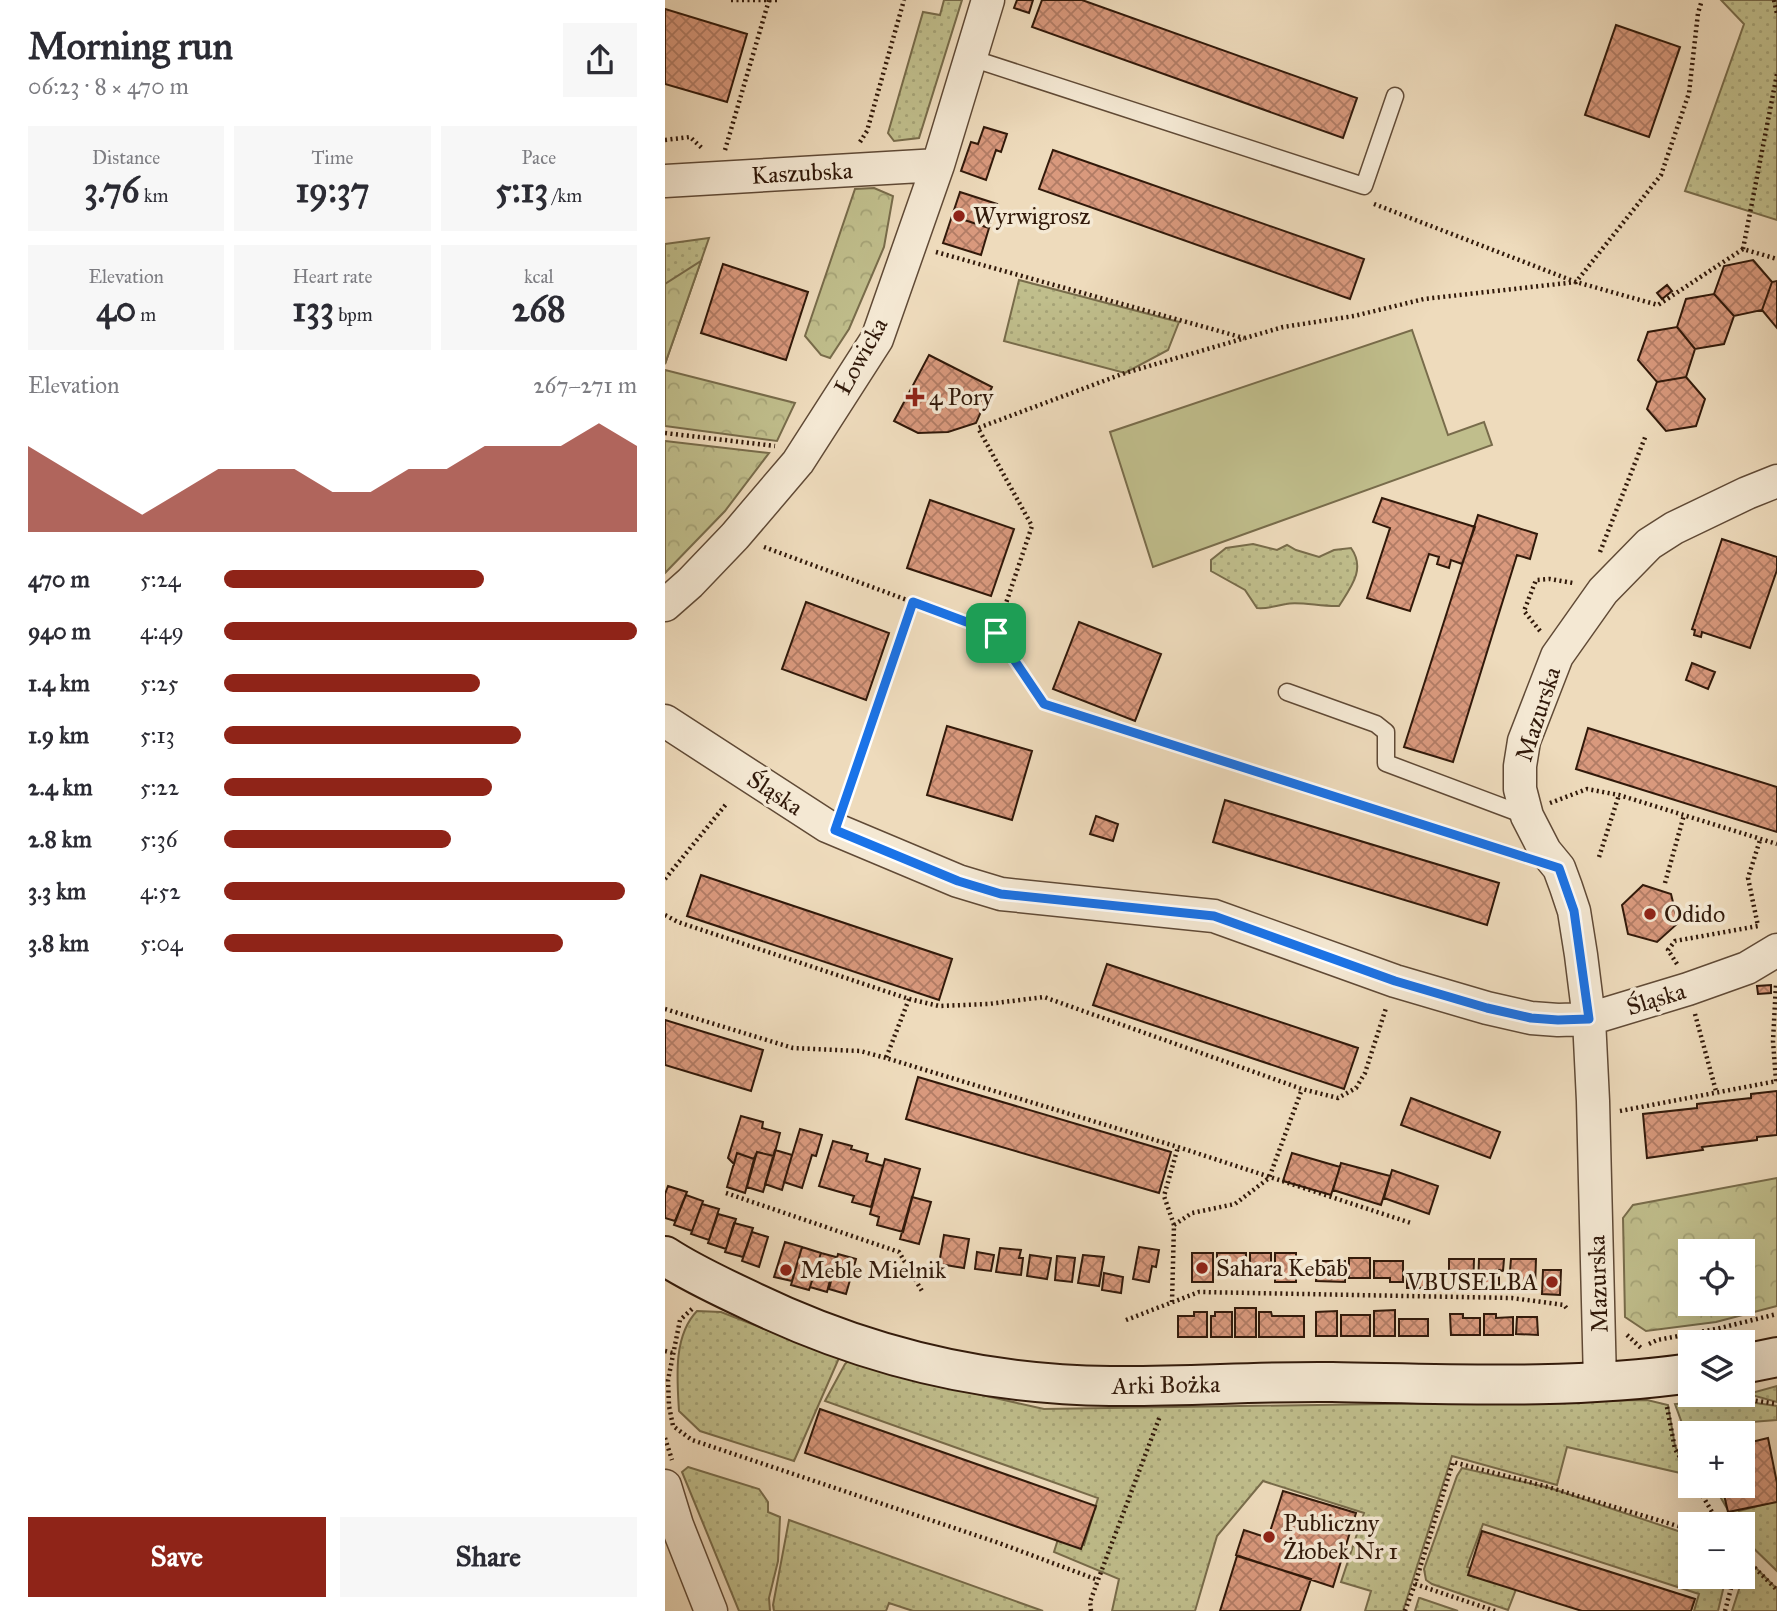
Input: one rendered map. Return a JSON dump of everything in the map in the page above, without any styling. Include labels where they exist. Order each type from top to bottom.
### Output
[{"type":"street","name":"Łowicka","points":[[665,605],[735,536],[798,462],[877,339],[938,165],[988,0]]},
{"type":"street","name":"Kaszubska","points":[[665,181],[719,161],[938,165]]},
{"type":"street","name":"Mazurska","points":[[1600,1382],[1589,1019],[1574,911],[1559,868],[1545,851],[1535,811],[1520,789],[1524,741],[1557,656],[1603,590],[1649,544],[1674,528],[1777,481]]},
{"type":"street","name":"Śląska","points":[[665,721],[835,830],[958,881],[1001,894],[1214,916],[1395,981],[1531,1018],[1589,1019],[1747,968],[1777,964]]},
{"type":"street","name":"Arki Bożka","points":[[666,1263],[791,1321],[884,1354],[935,1367],[1028,1381],[1109,1387],[1642,1380],[1678,1388]]},
{"type":"street","points":[[1755,1362],[1777,1357]]},
{"type":"street","points":[[665,1486],[677,1525],[711,1611]]},
{"type":"lane","points":[[971,58],[1364,186],[1395,96]]},
{"type":"lane","points":[[1287,692],[1376,724],[1386,732],[1386,763],[1535,811]]},
{"type":"path","points":[[731,0],[779,0]]},
{"type":"path","points":[[665,140],[690,137],[719,161],[769,0]]},
{"type":"path","points":[[853,148],[862,141],[867,131],[904,0]]},
{"type":"path","points":[[996,633],[1033,526],[978,428],[1125,373],[1283,327],[1354,316],[1424,299],[1576,282],[1661,174],[1689,93],[1698,13],[1702,0]]},
{"type":"path","points":[[1774,0],[1777,14]]},
{"type":"path","points":[[1364,186],[1371,204],[1576,282],[1658,306],[1742,248],[1777,74]]},
{"type":"path","points":[[1742,248],[1777,259]]},
{"type":"path","points":[[926,249],[1245,338]]},
{"type":"path","points":[[665,433],[778,446],[771,458]]},
{"type":"path","points":[[1600,553],[1646,435]]},
{"type":"path","points":[[752,542],[996,633],[1044,704],[1559,868]]},
{"type":"path","points":[[1541,632],[1524,611],[1536,580],[1550,579],[1584,588]]},
{"type":"path","points":[[835,830],[913,602]]},
{"type":"path","points":[[1535,811],[1587,789],[1619,795],[1777,844]]},
{"type":"path","points":[[1599,857],[1619,795]]},
{"type":"path","points":[[665,879],[727,803]]},
{"type":"path","points":[[1665,883],[1685,816]]},
{"type":"path","points":[[1679,967],[1668,950],[1675,941],[1758,926],[1748,878],[1760,840]]},
{"type":"path","points":[[665,915],[678,922],[909,999],[939,1006],[988,1004],[1044,997],[1302,1089],[1338,1098],[1356,1088],[1365,1073],[1395,981]]},
{"type":"path","points":[[1609,1115],[1634,1107],[1776,1081],[1773,1041],[1777,964]]},
{"type":"path","points":[[886,1058],[909,999]]},
{"type":"path","points":[[1693,1006],[1716,1091]]},
{"type":"path","points":[[665,1009],[793,1048],[859,1051],[886,1058],[1178,1147],[1411,1223]]},
{"type":"path","points":[[1174,1225],[1192,1213],[1235,1204],[1269,1178],[1302,1089]]},
{"type":"path","points":[[1172,1302],[1174,1225],[1164,1196],[1178,1147]]},
{"type":"path","points":[[726,1193],[899,1252],[922,1291]]},
{"type":"path","points":[[1126,1320],[1199,1292],[1512,1298],[1564,1305],[1571,1314]]},
{"type":"path","points":[[698,1307],[691,1309],[680,1320],[668,1380],[673,1426],[692,1440],[999,1543],[1098,1580]]},
{"type":"path","points":[[1623,1332],[1640,1348],[1657,1340],[1777,1314]]},
{"type":"path","points":[[665,1352],[673,1353]]},
{"type":"path","points":[[1678,1396],[1666,1402],[1678,1454]]},
{"type":"path","points":[[1755,1400],[1777,1404]]},
{"type":"path","points":[[1091,1611],[1090,1602],[1160,1415]]},
{"type":"path","points":[[1405,1611],[1453,1462],[1678,1526]]},
{"type":"path","points":[[1755,1568],[1777,1590]]},
{"type":"path","points":[[1415,1584],[1495,1611]]},
{"type":"path","points":[[1725,1611],[1731,1589]]},
{"type":"green space","points":[[944,0],[962,0],[919,138],[894,141],[888,133],[923,12],[940,15]]},
{"type":"green space","points":[[1721,0],[1777,0],[1777,220],[1685,191],[1744,24]]},
{"type":"green space","points":[[874,188],[893,196],[884,247],[849,329],[830,358],[821,355],[805,336],[855,189]]},
{"type":"green space","points":[[709,238],[665,364],[665,244]]},
{"type":"green space","points":[[701,261],[665,364],[665,284]]},
{"type":"green space","points":[[1019,280],[1179,322],[1168,350],[1125,373],[1004,341]]},
{"type":"green space","points":[[1412,330],[1448,435],[1484,422],[1492,445],[1153,567],[1110,432]]},
{"type":"green space","points":[[665,370],[795,403],[777,441],[665,426]]},
{"type":"green space","points":[[665,441],[769,453],[725,511],[665,573]]},
{"type":"green space","points":[[1253,544],[1277,550],[1287,545],[1319,557],[1334,550],[1351,548],[1357,563],[1355,578],[1339,606],[1291,603],[1257,608],[1245,590],[1211,571],[1211,560],[1226,548]]},
{"type":"green space","points":[[1777,1178],[1777,1306],[1755,1312],[1755,1239],[1678,1239],[1678,1316],[1739,1316],[1716,1322],[1646,1331],[1625,1317],[1623,1218],[1633,1205]]},
{"type":"green space","points":[[697,1311],[721,1312],[839,1358],[794,1461],[700,1431],[679,1411],[677,1371],[680,1345],[689,1321]]},
{"type":"green space","points":[[849,1360],[942,1386],[1044,1409],[1647,1400],[1668,1405],[1678,1452],[1678,1472],[1567,1447],[1557,1485],[1452,1456],[1403,1611],[1365,1611],[1371,1591],[1341,1582],[1364,1513],[1263,1481],[1217,1536],[1195,1611],[1112,1611],[1119,1579],[1054,1552],[1059,1536],[1084,1545],[1098,1498],[825,1401]]},
{"type":"green space","points":[[1777,1386],[1777,1402],[1755,1396],[1755,1392]]},
{"type":"green space","points":[[1755,1403],[1777,1406],[1777,1420],[1681,1421],[1675,1404],[1678,1404],[1678,1407],[1755,1407]]},
{"type":"green space","points":[[688,1467],[759,1489],[768,1502],[768,1512],[780,1517],[778,1561],[769,1598],[770,1611],[739,1611],[682,1472]]},
{"type":"green space","points":[[1462,1468],[1550,1488],[1678,1531],[1678,1587],[1483,1524],[1467,1567],[1518,1584],[1508,1610],[1432,1584],[1426,1580],[1424,1569]]},
{"type":"green space","points":[[1721,1498],[1736,1498],[1739,1511],[1777,1501],[1777,1571],[1755,1550],[1755,1512],[1729,1512]]},
{"type":"green space","points":[[789,1520],[1043,1611],[913,1611],[889,1603],[886,1611],[774,1611]]},
{"type":"green space","points":[[1755,1567],[1777,1589],[1777,1611],[1732,1611],[1739,1589],[1755,1589]]},
{"type":"green space","points":[[1684,1589],[1723,1589],[1718,1611],[1694,1611],[1699,1594]]},
{"type":"green space","points":[[1420,1598],[1458,1611],[1415,1611]]},
{"type":"building","points":[[1017,0],[1033,0],[1029,13],[1014,8]]},
{"type":"building","points":[[1042,0],[1082,0],[1357,98],[1343,138],[1032,27]]},
{"type":"building","points":[[665,9],[747,34],[727,102],[665,84]]},
{"type":"building","points":[[1616,25],[1680,47],[1649,137],[1585,115]]},
{"type":"building","points":[[984,127],[1007,134],[1001,152],[996,150],[986,180],[961,171],[971,142],[978,144]]},
{"type":"building","points":[[1053,150],[1364,259],[1350,299],[1039,189]]},
{"type":"building","points":[[960,192],[997,204],[989,228],[952,216]]},
{"type":"building","points":[[952,216],[989,228],[981,255],[943,243]]},
{"type":"building","points":[[1753,260],[1772,282],[1762,310],[1734,316],[1714,294],[1724,266]]},
{"type":"building","points":[[723,264],[808,292],[786,360],[701,333]]},
{"type":"building","points":[[1777,281],[1777,328],[1762,310],[1772,282]]},
{"type":"building","points":[[1667,285],[1672,291],[1662,299],[1657,293]]},
{"type":"building","points":[[1714,294],[1734,316],[1724,344],[1695,349],[1677,327],[1686,299]]},
{"type":"building","points":[[1677,327],[1695,349],[1686,377],[1657,382],[1638,360],[1648,332]]},
{"type":"building","points":[[929,355],[992,387],[976,423],[948,432],[918,433],[894,421]]},
{"type":"building","points":[[1686,377],[1705,399],[1696,426],[1666,431],[1647,409],[1657,382]]},
{"type":"building","points":[[1382,498],[1475,527],[1462,564],[1451,560],[1449,568],[1437,564],[1439,557],[1429,554],[1410,611],[1367,598],[1390,528],[1373,522]]},
{"type":"building","points":[[930,500],[1014,529],[991,596],[907,568]]},
{"type":"building","points":[[1478,515],[1537,534],[1530,559],[1517,555],[1453,762],[1404,747]]},
{"type":"building","points":[[1722,539],[1777,557],[1777,570],[1750,648],[1702,632],[1701,637],[1694,635],[1695,630],[1692,629]]},
{"type":"building","points":[[806,602],[889,633],[866,700],[782,669]]},
{"type":"building","points":[[1079,622],[1161,654],[1135,721],[1053,689]]},
{"type":"building","points":[[1692,663],[1715,672],[1708,689],[1686,680]]},
{"type":"building","points":[[947,726],[1032,751],[1012,820],[927,795]]},
{"type":"building","points":[[1588,728],[1777,787],[1777,832],[1576,769]]},
{"type":"building","points":[[1225,800],[1499,883],[1487,925],[1213,842]]},
{"type":"building","points":[[1096,816],[1118,824],[1113,841],[1090,834]]},
{"type":"building","points":[[701,875],[952,959],[939,1000],[687,916]]},
{"type":"building","name":"Odido","points":[[1643,885],[1671,894],[1678,923],[1657,942],[1628,934],[1622,905]]},
{"type":"building","points":[[1107,964],[1358,1048],[1344,1089],[1093,1005]]},
{"type":"building","points":[[1771,985],[1771,993],[1758,994],[1757,986]]},
{"type":"building","points":[[665,1020],[763,1050],[751,1091],[665,1065]]},
{"type":"building","points":[[918,1077],[1171,1152],[1159,1193],[906,1119]]},
{"type":"building","points":[[1777,1091],[1777,1135],[1647,1158],[1643,1114],[1697,1108],[1697,1104],[1751,1098],[1751,1094]]},
{"type":"building","points":[[1411,1098],[1500,1132],[1490,1158],[1401,1125]]},
{"type":"building","points":[[741,1116],[763,1122],[762,1128],[780,1133],[774,1156],[757,1152],[754,1159],[737,1153],[734,1164],[728,1158]]},
{"type":"building","points":[[800,1129],[822,1135],[816,1156],[812,1155],[802,1188],[784,1182]]},
{"type":"building","points":[[833,1141],[868,1154],[866,1161],[883,1166],[871,1207],[852,1202],[854,1196],[819,1186]]},
{"type":"building","points":[[775,1150],[792,1155],[782,1190],[765,1184]]},
{"type":"building","points":[[757,1152],[774,1156],[763,1192],[747,1187]]},
{"type":"building","points":[[737,1153],[754,1159],[745,1193],[727,1187]]},
{"type":"building","points":[[1292,1153],[1340,1167],[1331,1195],[1283,1181]]},
{"type":"building","points":[[885,1159],[920,1169],[903,1232],[877,1225],[879,1217],[870,1214]]},
{"type":"building","points":[[1341,1163],[1390,1176],[1381,1205],[1333,1190]]},
{"type":"building","points":[[1392,1170],[1438,1186],[1429,1214],[1384,1198]]},
{"type":"building","points":[[668,1186],[687,1192],[675,1221],[665,1218],[665,1194]]},
{"type":"building","points":[[686,1195],[703,1201],[692,1231],[674,1225]]},
{"type":"building","points":[[912,1197],[931,1202],[919,1244],[900,1239]]},
{"type":"building","points":[[702,1204],[719,1209],[709,1240],[691,1234]]},
{"type":"building","points":[[718,1214],[736,1219],[726,1249],[708,1243]]},
{"type":"building","points":[[734,1223],[753,1228],[743,1257],[725,1252]]},
{"type":"building","points":[[752,1232],[768,1237],[759,1267],[742,1261]]},
{"type":"building","points":[[944,1235],[969,1239],[964,1268],[939,1264]]},
{"type":"building","points":[[785,1242],[802,1247],[792,1281],[774,1277]]},
{"type":"building","points":[[802,1247],[821,1253],[809,1290],[791,1285]]},
{"type":"building","points":[[1139,1247],[1159,1250],[1156,1267],[1152,1266],[1149,1282],[1133,1279]]},
{"type":"building","points":[[1000,1248],[1021,1250],[1021,1275],[996,1272]]},
{"type":"building","points":[[977,1252],[994,1255],[991,1271],[975,1269]]},
{"type":"building","points":[[821,1253],[836,1257],[827,1292],[810,1287]]},
{"type":"building","name":"Sahara Kebab","points":[[1192,1253],[1213,1253],[1213,1282],[1192,1282]]},
{"type":"building","points":[[1217,1253],[1246,1253],[1246,1278],[1233,1278],[1234,1274],[1217,1274]]},
{"type":"building","points":[[1250,1253],[1271,1253],[1271,1270],[1250,1270]]},
{"type":"building","points":[[1275,1253],[1296,1253],[1296,1282],[1275,1282]]},
{"type":"building","points":[[838,1254],[856,1259],[846,1294],[829,1289]]},
{"type":"building","points":[[1030,1255],[1051,1258],[1047,1279],[1027,1276]]},
{"type":"building","points":[[1083,1255],[1104,1257],[1099,1286],[1078,1283]]},
{"type":"building","points":[[1057,1256],[1075,1258],[1072,1282],[1055,1280]]},
{"type":"building","points":[[1349,1258],[1370,1258],[1370,1278],[1349,1278]]},
{"type":"building","points":[[1449,1259],[1474,1259],[1473,1288],[1452,1288],[1453,1271],[1449,1270]]},
{"type":"building","points":[[1479,1259],[1504,1259],[1503,1271],[1499,1270],[1499,1288],[1478,1288]]},
{"type":"building","points":[[1511,1259],[1536,1259],[1535,1288],[1514,1288],[1514,1271],[1510,1271]]},
{"type":"building","points":[[1317,1261],[1345,1261],[1345,1282],[1316,1281]]},
{"type":"building","points":[[1374,1261],[1403,1261],[1403,1282],[1390,1282],[1390,1278],[1374,1278]]},
{"type":"building","points":[[887,1263],[892,1270],[882,1278],[877,1271]]},
{"type":"building","name":"VBUSELBA","points":[[1543,1270],[1561,1270],[1560,1295],[1542,1294]]},
{"type":"building","points":[[1407,1271],[1428,1271],[1428,1288],[1407,1288]]},
{"type":"building","points":[[1104,1273],[1123,1277],[1121,1293],[1102,1290]]},
{"type":"building","points":[[1235,1308],[1256,1308],[1256,1337],[1235,1337]]},
{"type":"building","points":[[1395,1310],[1395,1336],[1374,1336],[1374,1311]]},
{"type":"building","points":[[1337,1311],[1337,1336],[1316,1336],[1316,1312]]},
{"type":"building","points":[[1194,1312],[1207,1312],[1207,1337],[1178,1337],[1178,1316],[1194,1316]]},
{"type":"building","points":[[1215,1312],[1232,1312],[1232,1337],[1211,1337],[1211,1316],[1215,1316]]},
{"type":"building","points":[[1259,1312],[1271,1312],[1272,1316],[1304,1316],[1304,1337],[1259,1337]]},
{"type":"building","points":[[1450,1314],[1463,1314],[1463,1318],[1480,1318],[1480,1335],[1451,1335]]},
{"type":"building","points":[[1484,1314],[1496,1314],[1496,1318],[1513,1317],[1513,1335],[1484,1335]]},
{"type":"building","points":[[1341,1315],[1370,1315],[1370,1336],[1341,1336]]},
{"type":"building","points":[[1517,1317],[1537,1317],[1538,1335],[1516,1334]]},
{"type":"building","points":[[1399,1319],[1428,1319],[1428,1336],[1399,1336]]},
{"type":"building","points":[[820,1409],[1096,1506],[1081,1549],[805,1453]]},
{"type":"building","points":[[1768,1438],[1777,1483],[1777,1502],[1728,1512],[1725,1498],[1755,1498],[1755,1441]]},
{"type":"building","points":[[1283,1491],[1356,1513],[1333,1587],[1236,1555],[1244,1530],[1268,1538]]},
{"type":"building","points":[[1482,1531],[1695,1599],[1691,1611],[1582,1611],[1468,1575]]},
{"type":"building","points":[[1237,1556],[1311,1579],[1300,1611],[1220,1611]]},
{"type":"place","name":"Wyrwigrosz","points":[[959,216]]},
{"type":"place","name":"4 Pory","points":[[915,397]]},
{"type":"place","name":"Odido","points":[[1650,914]]},
{"type":"place","name":"Sahara Kebab","points":[[1202,1268]]},
{"type":"place","name":"Meble Mielnik","points":[[786,1270]]},
{"type":"place","name":"VBUSELBA","points":[[1552,1282]]},
{"type":"place","name":"Publiczny Żłobek Nr 1","points":[[1269,1537]]},
{"type":"route","points":[[913,602],[996,633],[1044,704],[1559,868],[1574,911],[1589,1019],[1531,1018],[1487,1008],[1395,981],[1214,916],[1001,894],[958,881],[835,830],[913,602]]}]
